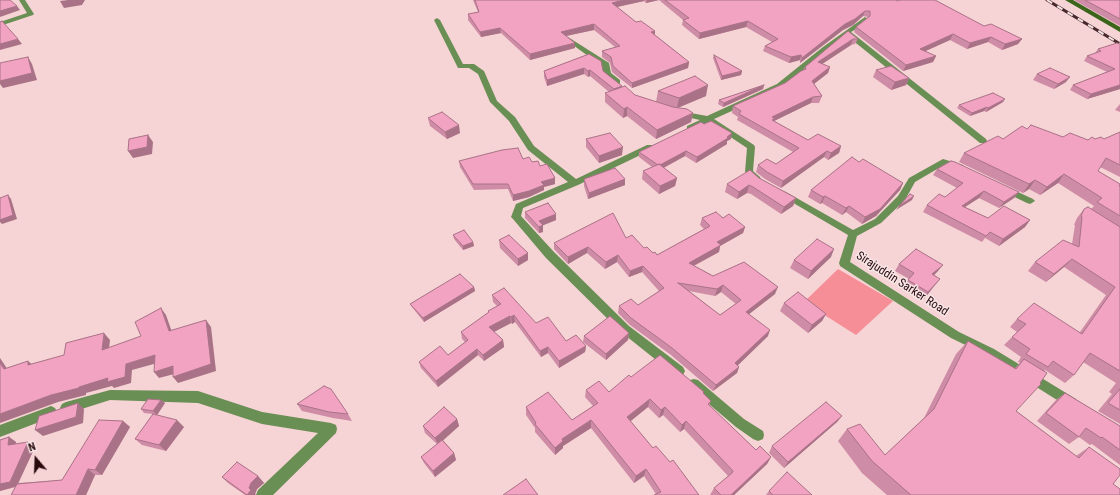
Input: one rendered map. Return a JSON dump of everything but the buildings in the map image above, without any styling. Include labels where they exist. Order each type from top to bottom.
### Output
[{"type":"street","points":[[0,24],[31,14],[22,0]]},
{"type":"street","points":[[1068,0],[1120,30]]},
{"type":"street","points":[[681,132],[738,104],[780,86],[846,32],[856,27],[865,18]]},
{"type":"street","points":[[437,20],[461,66],[471,66],[481,73],[494,102],[512,119],[531,148],[575,183]]},
{"type":"street","points":[[846,32],[982,141]]},
{"type":"street","points":[[568,39],[606,65],[607,74],[622,87]]},
{"type":"street","name":"Sirajuddin Sarker Road","points":[[668,110],[709,119],[751,147],[749,172],[771,187],[853,234],[844,263],[956,335],[990,352],[1081,408]]},
{"type":"street","points":[[660,143],[575,183],[520,206],[516,217],[550,255],[625,329],[666,360],[740,422],[758,435]]},
{"type":"street","points":[[853,234],[878,221],[902,198],[912,180],[943,162],[955,165],[969,172]]},
{"type":"street","points":[[996,185],[1030,201]]},
{"type":"street","points":[[0,430],[59,409],[110,395],[198,397],[262,418],[331,429],[263,495]]},
{"type":"shaded area","points":[[838,269],[893,301],[856,335],[804,302]]},
{"type":"railway","points":[[1047,0],[1120,44]]}]
